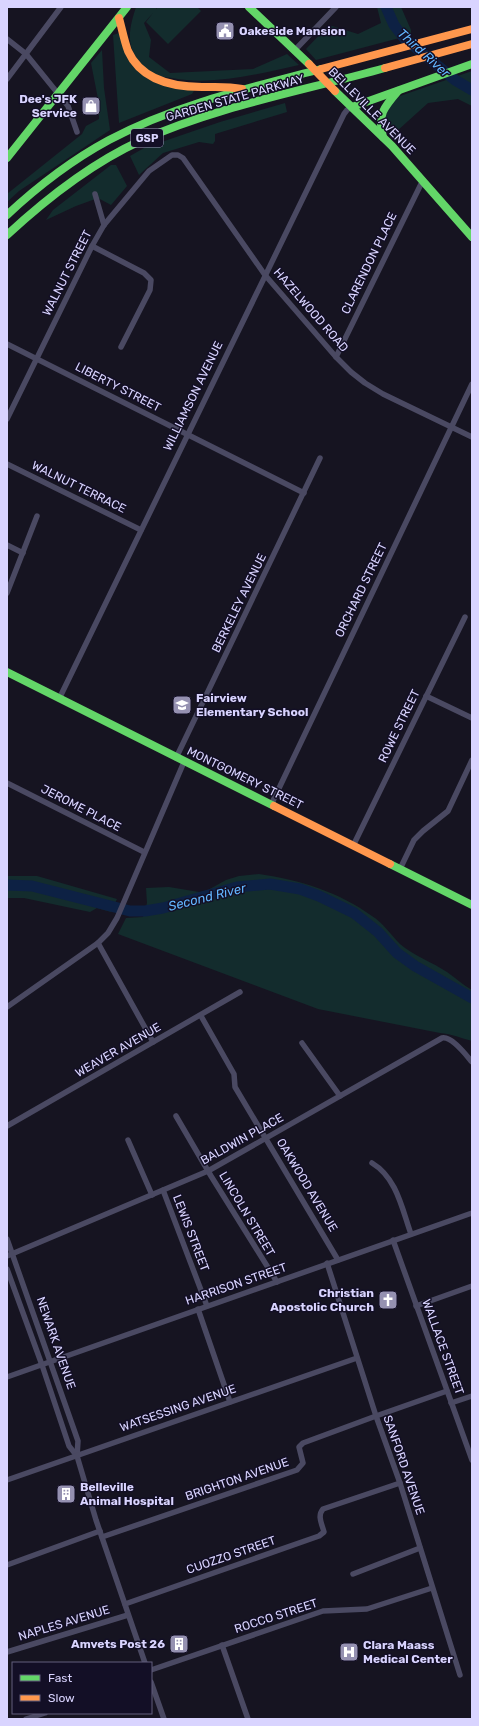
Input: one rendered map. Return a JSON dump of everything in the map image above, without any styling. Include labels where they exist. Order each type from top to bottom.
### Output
[{"type":"main road","points":[[7,158],[127,7]]},
{"type":"main road","name":"BELLEVILLE AVENUE","points":[[249,7],[383,137],[472,236]]},
{"type":"main road","points":[[119,18],[133,61],[140,70],[150,76],[161,81],[178,85],[202,87],[224,86],[244,89]]},
{"type":"main road","name":"GARDEN STATE PARKWAY","points":[[7,215],[39,186],[61,170],[125,132],[188,106],[244,89],[401,49],[472,29]]},
{"type":"main road","name":"GARDEN STATE PARKWAY","points":[[7,236],[72,180],[100,162],[160,132],[224,111],[472,44]]},
{"type":"main road","points":[[352,107],[437,78],[472,64]]},
{"type":"main road","points":[[383,137],[379,121],[381,113],[398,91]]},
{"type":"main road","name":"MONTGOMERY STREET","points":[[7,672],[472,905]]},
{"type":"street","points":[[7,78],[61,7]]},
{"type":"street","points":[[294,51],[336,7]]},
{"type":"street","points":[[7,39],[26,54],[68,106],[77,132]]},
{"type":"street","name":"WILLIAMSON AVENUE","points":[[59,699],[344,114],[352,107]]},
{"type":"street","name":"HAZELWOOD ROAD","points":[[172,155],[178,155],[183,158],[265,275],[336,357],[365,383],[383,394],[472,437]]},
{"type":"street","name":"WALNUT STREET","points":[[7,419],[92,246],[104,225],[149,171],[172,155]]},
{"type":"street","name":"CLARENDON PLACE","points":[[336,357],[423,180]]},
{"type":"street","points":[[95,194],[104,225]]},
{"type":"street","points":[[92,246],[144,273],[151,280],[150,290],[121,347]]},
{"type":"street","name":"LIBERTY STREET","points":[[7,344],[304,493]]},
{"type":"street","name":"ORCHARD STREET","points":[[271,805],[472,384]]},
{"type":"street","name":"BERKELEY AVENUE","points":[[176,758],[320,458]]},
{"type":"street","name":"WALNUT TERRACE","points":[[7,464],[141,530]]},
{"type":"street","points":[[7,593],[37,516]]},
{"type":"street","points":[[7,545],[23,553]]},
{"type":"street","name":"ROWE STREET","points":[[353,846],[465,617]]},
{"type":"street","points":[[426,696],[472,718]]},
{"type":"street","points":[[400,869],[414,840],[448,811],[472,760]]},
{"type":"street","points":[[7,1007],[98,943],[108,933],[124,902],[144,852],[184,762]]},
{"type":"street","name":"JEROME PLACE","points":[[7,783],[144,852]]},
{"type":"street","points":[[98,943],[153,1042]]},
{"type":"street","name":"WEAVER AVENUE","points":[[7,1126],[240,992]]},
{"type":"street","name":"OAKWOOD AVENUE","points":[[200,1016],[234,1074],[235,1087],[338,1260]]},
{"type":"street","name":"BALDWIN PLACE","points":[[7,1256],[208,1171],[442,1038],[451,1040],[472,1062]]},
{"type":"street","points":[[302,1043],[340,1096]]},
{"type":"street","name":"LINCOLN STREET","points":[[176,1116],[208,1171],[277,1282]]},
{"type":"street","name":"LEWIS STREET","points":[[128,1140],[152,1195]]},
{"type":"street","points":[[372,1163],[384,1171],[394,1184],[411,1234]]},
{"type":"street","name":"LEWIS STREET","points":[[163,1190],[207,1306]]},
{"type":"street","name":"HARRISON STREET","points":[[7,1377],[472,1213]]},
{"type":"street","name":"NEWARK AVENUE","points":[[7,1239],[78,1441],[77,1456],[101,1534],[145,1662]]},
{"type":"street","name":"WALLACE STREET","points":[[393,1240],[472,1460]]},
{"type":"street","name":"SANFORD AVENUE","points":[[327,1263],[376,1416],[400,1483],[460,1675]]},
{"type":"street","name":"NEWARK AVENUE","points":[[7,1269],[42,1365],[69,1446],[77,1456]]},
{"type":"street","points":[[416,1306],[472,1286]]},
{"type":"street","points":[[198,1309],[230,1402]]},
{"type":"street","name":"WATSESSING AVENUE","points":[[7,1480],[357,1358]]},
{"type":"street","name":"BRIGHTON AVENUE","points":[[101,1534],[297,1470],[302,1463],[299,1447],[303,1443],[447,1391]]},
{"type":"street","points":[[451,1403],[472,1396]]},
{"type":"street","name":"CUOZZO STREET","points":[[125,1604],[319,1536],[324,1532],[320,1517],[320,1512],[323,1509],[400,1483]]},
{"type":"street","points":[[7,1565],[101,1534]]},
{"type":"street","points":[[353,1574],[420,1548]]},
{"type":"street","name":"ROCCO STREET","points":[[152,1670],[323,1611],[367,1609],[432,1588]]},
{"type":"street","name":"NAPLES AVENUE","points":[[7,1652],[128,1615]]},
{"type":"street","points":[[222,1645],[248,1719]]},
{"type":"street","points":[[152,1685],[164,1719]]},
{"type":"street","points":[[26,1719],[42,1714]]},
{"type":"green space","points":[[136,7],[156,7],[156,9],[158,7],[197,7],[201,11],[168,44],[146,22],[153,13],[144,23],[151,40],[149,57],[170,73],[253,69],[287,54],[299,65],[219,80],[188,80],[156,75],[142,64],[132,49],[130,33]]},
{"type":"green space","points":[[377,7],[401,7],[411,30],[411,35],[316,60],[306,49],[329,25],[358,34],[381,23]]},
{"type":"green space","points":[[119,33],[138,72],[195,89],[192,94],[119,123],[113,35]]},
{"type":"green space","points":[[102,50],[104,88],[110,130],[19,191],[7,202],[7,194],[82,134],[86,126],[99,119],[99,104],[91,63]]},
{"type":"green space","points":[[472,71],[472,106],[458,99],[428,103],[397,131],[385,119],[389,105],[400,96]]},
{"type":"green space","points":[[285,103],[287,112],[215,134],[215,141],[213,144],[199,142],[163,153],[139,175],[130,156],[144,148],[220,122]]},
{"type":"green space","points":[[111,165],[116,165],[127,186],[111,205],[98,198],[76,206],[46,220],[53,210]]},
{"type":"green space","points":[[259,874],[318,888],[346,900],[376,919],[405,948],[447,972],[472,990],[472,1041],[449,1034],[318,1009],[118,934],[126,918],[143,917],[147,903],[146,888],[169,887],[199,892],[208,890],[226,880],[239,876]]},
{"type":"green space","points":[[7,876],[37,876],[117,899],[111,912],[97,908],[90,912],[24,898],[7,898]]},
{"type":"waterway","name":"Third River","points":[[386,7],[394,25],[404,38],[455,80],[472,90]]},
{"type":"waterway","name":"Second River","points":[[7,885],[32,886],[130,911],[145,911],[163,908],[237,887],[270,884],[300,889],[319,896],[354,913],[378,932],[397,953],[415,966],[472,998]]},
{"type":"traffic: fast","points":[[7,158],[127,7]]},
{"type":"traffic: fast","points":[[249,7],[309,64]]},
{"type":"traffic: fast","points":[[352,107],[472,64]]},
{"type":"traffic: fast","points":[[7,235],[53,195],[86,171],[140,141],[200,118],[230,109],[385,68]]},
{"type":"traffic: fast","points":[[7,215],[43,184],[69,165],[109,140],[134,128],[213,98],[321,69]]},
{"type":"traffic: fast","points":[[335,91],[392,146],[472,237]]},
{"type":"traffic: fast","points":[[383,137],[381,117],[389,102],[398,91]]},
{"type":"traffic: fast","points":[[7,672],[274,806]]},
{"type":"traffic: fast","points":[[390,864],[472,905]]},
{"type":"traffic: slow","points":[[119,18],[128,51],[134,61],[149,75],[169,83],[191,87],[227,87],[242,89]]},
{"type":"traffic: slow","points":[[321,69],[472,29]]},
{"type":"traffic: slow","points":[[385,68],[472,44]]},
{"type":"traffic: slow","points":[[309,64],[335,91]]},
{"type":"traffic: slow","points":[[274,806],[390,864]]},
{"type":"place","name":"Oakeside Mansion","points":[[225,31]]},
{"type":"place","name":"Dee's JFK Service","points":[[91,106]]},
{"type":"place","name":"Fairview Elementary School","points":[[182,705]]},
{"type":"place","name":"Christian Apostolic Church","points":[[388,1300]]},
{"type":"place","name":"Belleville Animal Hospital","points":[[66,1494]]},
{"type":"place","name":"Amvets Post 26","points":[[179,1644]]},
{"type":"place","name":"Clara Maass Medical Center","points":[[349,1652]]}]
